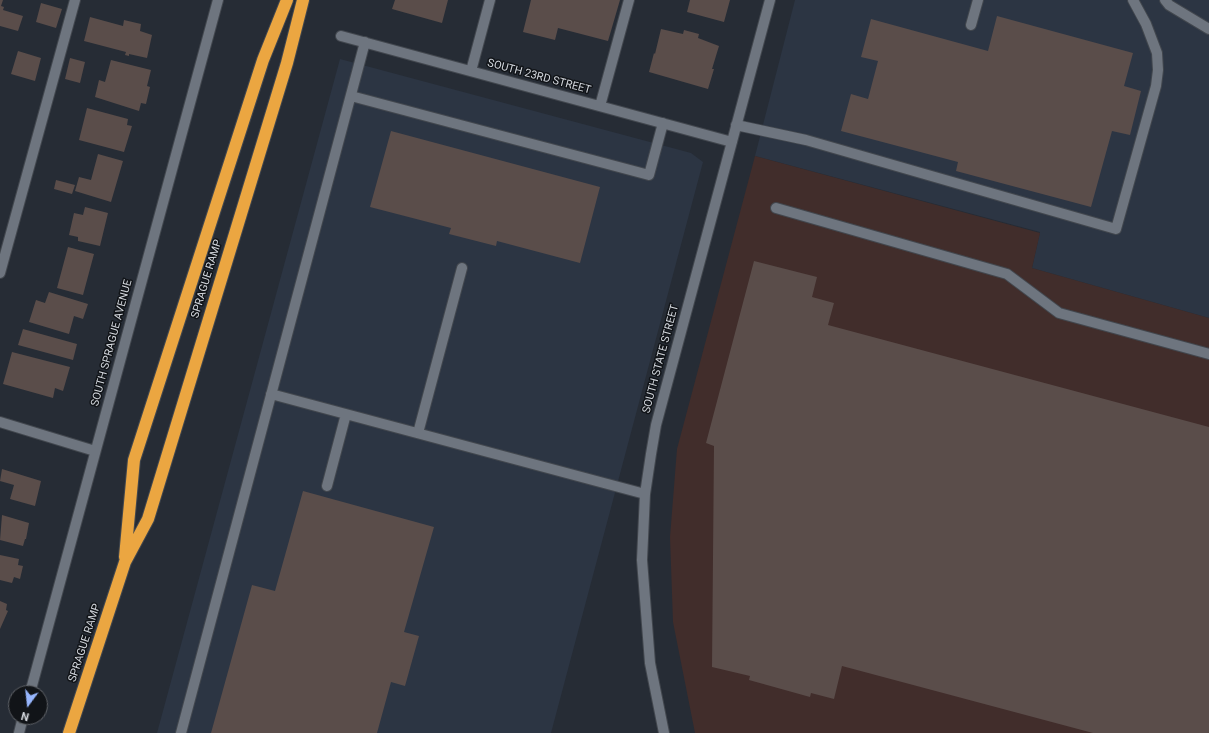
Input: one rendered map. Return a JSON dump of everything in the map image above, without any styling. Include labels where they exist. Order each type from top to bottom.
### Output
[{"type":"highway","name":"SPRAGUE RAMP","points":[[125,562],[134,460],[263,60],[287,0]]},
{"type":"highway","name":"SPRAGUE RAMP","points":[[69,733],[125,562],[148,519],[287,63],[303,0]]},
{"type":"street","points":[[0,273],[75,0]]},
{"type":"street","name":"SOUTH SPRAGUE AVENUE","points":[[32,685],[218,0]]},
{"type":"street","points":[[471,71],[490,0]]},
{"type":"street","points":[[600,106],[629,0]]},
{"type":"street","name":"SOUTH STATE STREET","points":[[664,733],[650,664],[645,617],[642,560],[645,494],[656,424],[770,0]]},
{"type":"street","points":[[971,25],[978,0]]},
{"type":"street","points":[[736,125],[806,140],[1116,229],[1156,86],[1158,70],[1157,53],[1146,24],[1133,0]]},
{"type":"street","points":[[1165,0],[1169,5],[1209,29]]},
{"type":"street","name":"SOUTH 23RD STREET","points":[[341,36],[732,142]]},
{"type":"street","points":[[181,733],[365,42]]},
{"type":"street","points":[[351,96],[648,175],[663,123]]},
{"type":"street","points":[[776,208],[1007,274],[1059,313],[1209,354]]},
{"type":"street","points":[[418,433],[462,268]]},
{"type":"street","points":[[271,394],[645,494]]},
{"type":"street","points":[[327,486],[346,414]]},
{"type":"street","points":[[0,422],[95,451]]},
{"type":"shaded area","points":[[795,0],[1209,0],[1209,318],[1032,268],[1040,232],[755,156]]},
{"type":"shaded area","points":[[340,59],[691,153],[703,162],[551,733],[157,733]]},
{"type":"shaded area","points":[[755,156],[1040,233],[1032,268],[1209,318],[1209,733],[695,733],[673,622],[670,537],[677,449]]},
{"type":"building","points":[[0,0],[3,0],[1,6],[4,7],[3,10],[23,16],[18,31],[0,26]]},
{"type":"building","points":[[395,0],[448,0],[442,23],[392,9]]},
{"type":"building","points":[[531,0],[620,0],[608,41],[558,28],[555,40],[523,32]]},
{"type":"building","points":[[690,0],[730,0],[724,22],[687,12]]},
{"type":"building","points":[[41,3],[62,9],[56,28],[36,22]]},
{"type":"building","points":[[997,16],[1133,53],[1124,86],[1141,91],[1130,135],[1112,131],[1091,207],[956,171],[958,162],[841,131],[851,94],[868,99],[878,61],[861,57],[871,19],[988,51]]},
{"type":"building","points":[[90,17],[123,26],[124,20],[141,24],[140,31],[152,35],[147,58],[129,54],[129,56],[125,55],[126,52],[84,41]]},
{"type":"building","points":[[661,29],[683,34],[684,30],[699,34],[698,38],[719,46],[708,89],[649,72]]},
{"type":"building","points":[[18,51],[41,58],[35,81],[11,74]]},
{"type":"building","points":[[70,58],[85,62],[80,83],[65,79]]},
{"type":"building","points":[[111,60],[151,70],[147,86],[150,87],[146,104],[141,103],[139,111],[95,97],[99,80],[105,82]]},
{"type":"building","points":[[87,108],[128,119],[127,125],[132,126],[124,152],[79,140]]},
{"type":"building","points":[[391,131],[600,187],[580,263],[497,241],[496,246],[449,234],[451,228],[370,207]]},
{"type":"building","points":[[98,154],[123,161],[111,202],[75,191],[79,177],[91,180]]},
{"type":"building","points":[[56,180],[75,185],[72,194],[54,189]]},
{"type":"building","points":[[85,207],[108,213],[100,246],[78,241],[78,237],[69,235],[74,213],[83,215]]},
{"type":"building","points":[[68,247],[94,254],[83,295],[57,288]]},
{"type":"building","points":[[754,261],[817,277],[812,297],[834,303],[828,325],[1209,427],[1209,733],[1093,733],[842,666],[834,699],[811,693],[810,697],[749,680],[750,676],[712,667],[714,446],[706,443]]},
{"type":"building","points":[[49,292],[88,304],[83,319],[74,316],[69,334],[29,322],[36,300],[45,303]]},
{"type":"building","points":[[23,329],[77,344],[73,360],[18,345]]},
{"type":"building","points":[[12,352],[70,367],[63,391],[55,388],[53,398],[3,384]]},
{"type":"building","points":[[2,469],[41,481],[35,506],[10,499],[14,485],[0,481]]},
{"type":"building","points":[[303,491],[434,527],[404,632],[419,636],[405,686],[391,682],[377,733],[211,733],[252,585],[275,591]]},
{"type":"building","points":[[2,515],[29,523],[23,546],[0,540]]},
{"type":"building","points":[[0,555],[19,559],[18,565],[23,566],[20,579],[14,577],[12,583],[0,580]]},
{"type":"building","points":[[0,601],[7,604],[6,610],[8,611],[0,629]]}]
